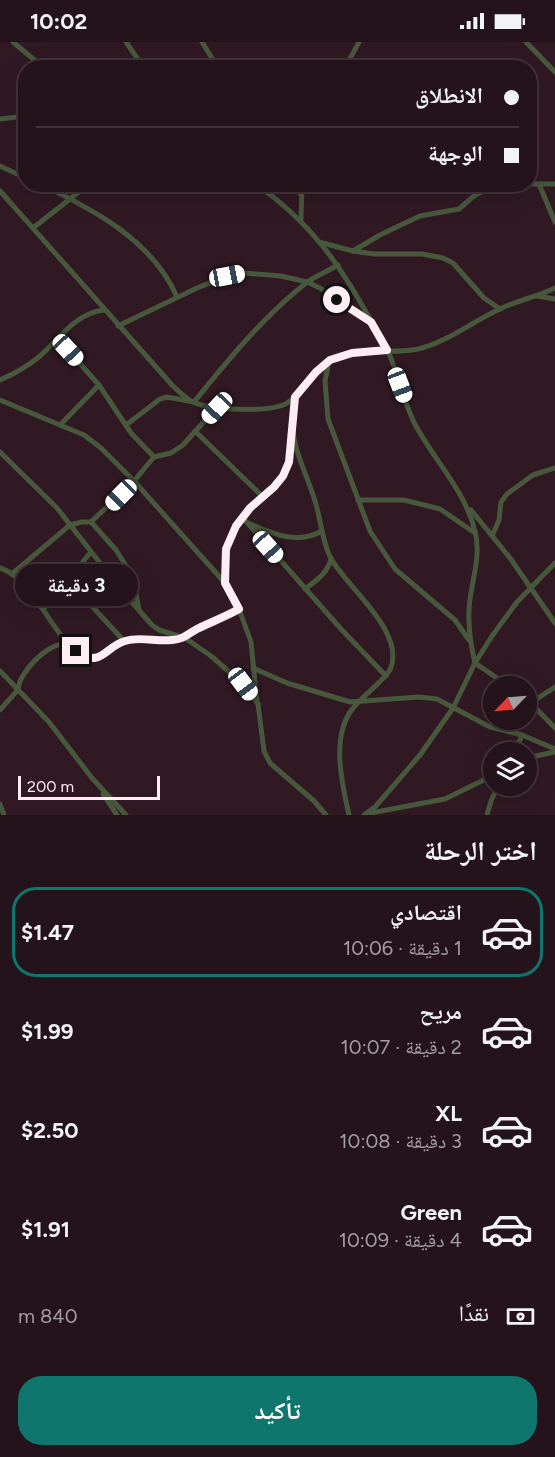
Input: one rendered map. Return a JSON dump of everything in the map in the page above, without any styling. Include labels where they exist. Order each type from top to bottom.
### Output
[{"type":"street","points":[[13,42],[34,60]]},
{"type":"street","points":[[126,42],[138,60]]},
{"type":"street","points":[[202,42],[213,60]]},
{"type":"street","points":[[349,60],[358,42]]},
{"type":"street","points":[[526,42],[555,72]]},
{"type":"street","points":[[0,118],[18,117]]},
{"type":"street","points":[[0,166],[18,174]]},
{"type":"street","points":[[555,184],[539,184],[555,222]]},
{"type":"street","points":[[0,191],[172,385],[194,402]]},
{"type":"street","points":[[57,192],[129,237],[155,259],[169,277],[177,297]]},
{"type":"street","points":[[33,228],[78,192]]},
{"type":"street","points":[[266,192],[301,220],[338,265],[387,350],[416,426],[466,504],[555,622]]},
{"type":"street","points":[[300,192],[302,197]]},
{"type":"street","points":[[301,220],[302,192]]},
{"type":"street","points":[[353,251],[420,216],[459,209],[482,192]]},
{"type":"street","points":[[320,242],[374,254],[422,254],[443,258],[453,263],[484,298],[500,309]]},
{"type":"street","points":[[194,402],[267,319],[307,282],[338,265]]},
{"type":"street","points":[[118,326],[177,297],[227,276],[244,273],[281,276],[307,282],[320,288],[371,322]]},
{"type":"street","points":[[126,425],[160,399],[167,397],[217,408],[274,408],[286,404],[295,397],[316,372],[330,360],[352,353],[419,348],[459,332],[500,309],[555,288]]},
{"type":"street","points":[[535,296],[555,299]]},
{"type":"street","points":[[0,380],[17,372],[38,357],[82,316],[92,311],[104,310]]},
{"type":"street","points":[[58,339],[99,385],[126,425],[154,457]]},
{"type":"street","points":[[330,360],[325,381],[328,419],[370,531],[396,569],[455,620],[471,644]]},
{"type":"street","points":[[60,425],[99,385]]},
{"type":"street","points":[[225,583],[226,549],[229,538],[262,496],[283,476],[289,462],[295,397]]},
{"type":"street","points":[[0,400],[84,435],[101,448],[134,481],[225,583],[239,609],[251,642],[266,757],[326,815]]},
{"type":"street","points":[[13,573],[70,525],[91,522],[134,481],[154,457],[177,449],[217,408]]},
{"type":"street","points":[[292,423],[299,455],[331,558],[379,620],[393,654],[394,663],[386,676],[359,702],[347,717],[344,728],[339,762],[341,782],[350,815]]},
{"type":"street","points":[[195,431],[262,496]]},
{"type":"street","points":[[0,452],[43,493],[139,611],[159,630],[185,638],[229,670],[258,704]]},
{"type":"street","points":[[492,536],[499,520],[501,502],[507,494],[532,475],[554,471]]},
{"type":"street","points":[[357,500],[404,500],[440,508],[476,534]]},
{"type":"street","points":[[466,504],[476,534],[475,573],[469,601],[471,644],[475,663],[494,676]]},
{"type":"street","points":[[242,521],[281,537],[305,537],[322,531]]},
{"type":"street","points":[[242,521],[386,676]]},
{"type":"street","points":[[91,522],[116,550],[133,577],[139,611]]},
{"type":"street","points":[[44,608],[91,552]]},
{"type":"street","points":[[305,589],[329,568],[331,558]]},
{"type":"street","points":[[366,814],[420,755],[453,708],[475,663],[517,602],[555,563]]},
{"type":"street","points":[[0,568],[13,573],[44,608],[69,644],[84,656],[92,658],[105,655],[124,641],[185,638],[194,631],[239,609]]},
{"type":"street","points":[[67,579],[124,641]]},
{"type":"street","points":[[0,710],[18,689],[29,668],[60,643],[69,644]]},
{"type":"street","points":[[253,668],[287,683],[343,700],[359,702],[428,697],[437,699],[490,727],[522,735],[555,751]]},
{"type":"street","points":[[0,671],[49,722],[117,815]]},
{"type":"street","points":[[537,696],[555,687]]},
{"type":"street","points":[[537,709],[555,728]]},
{"type":"street","points":[[519,742],[522,735]]},
{"type":"street","points":[[537,755],[555,751]]},
{"type":"street","points":[[92,778],[126,815]]},
{"type":"street","points":[[366,814],[445,798],[483,781]]},
{"type":"street","points":[[487,815],[493,796]]},
{"type":"street","points":[[0,804],[4,815]]},
{"type":"route","points":[[76,651],[84,656],[99,658],[124,641],[185,638],[194,631],[239,609],[225,583],[226,549],[236,526],[250,508],[283,476],[289,462],[295,397],[316,372],[330,360],[352,353],[387,350],[371,322],[337,300]]}]
